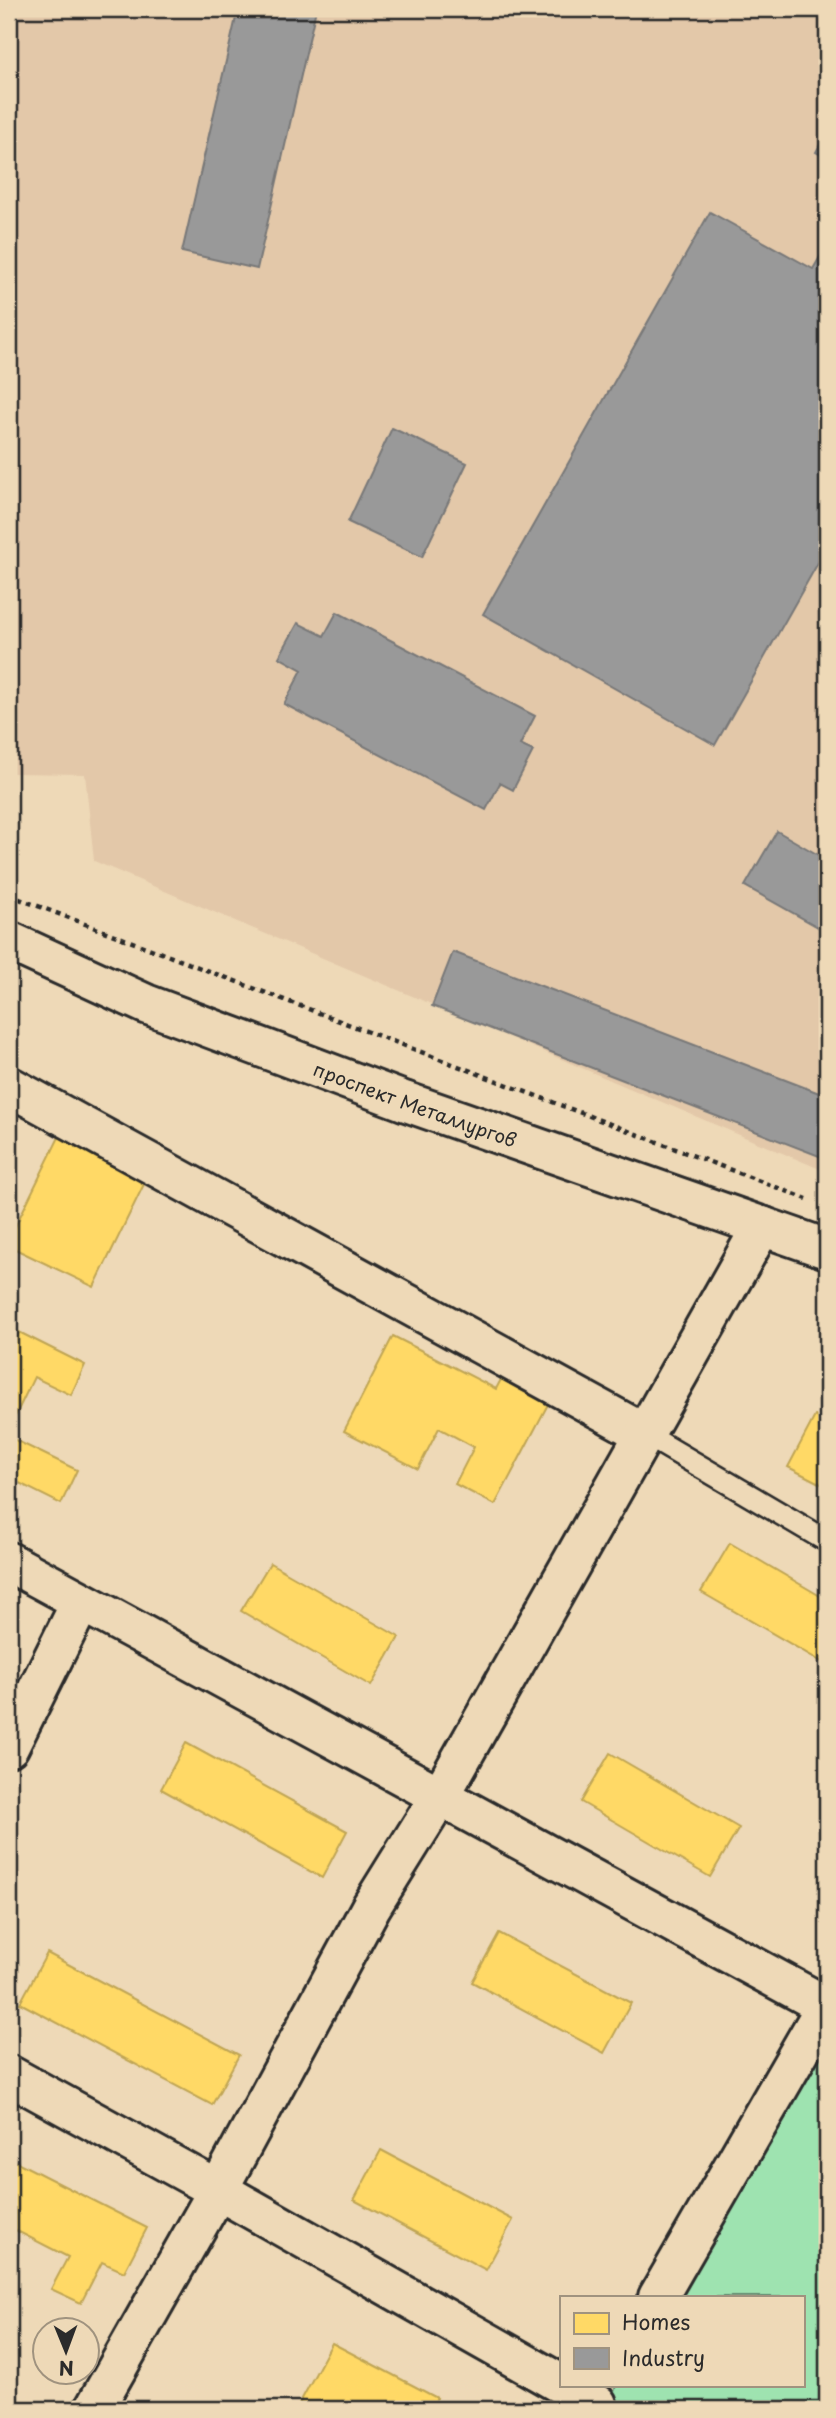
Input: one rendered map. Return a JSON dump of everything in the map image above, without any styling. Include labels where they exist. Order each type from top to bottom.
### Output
[{"type":"street","name":"проспект Металлургов","points":[[9,941],[146,1004],[404,1101],[827,1250]]},
{"type":"street","points":[[9,1086],[645,1434]]},
{"type":"street","points":[[94,2409],[218,2190],[371,1907],[440,1796],[762,1226]]},
{"type":"street","points":[[9,1562],[827,2005],[659,2296]]},
{"type":"street","points":[[9,1747],[81,1602]]},
{"type":"street","points":[[9,2075],[560,2383]]},
{"type":"street","points":[[567,2386],[599,2399]]},
{"type":"lane","points":[[645,1434],[827,1541]]},
{"type":"path","points":[[9,895],[814,1202]]},
{"type":"shaded area","points":[[9,9],[827,9],[827,1172],[94,861],[85,774],[9,773]]},
{"type":"green space","points":[[827,2018],[827,2409],[603,2409],[616,2386],[804,2386],[804,2296],[668,2296]]},
{"type":"building: Homes","points":[[60,1135],[147,1178],[94,1287],[9,1246],[9,1239]]},
{"type":"building: Homes","points":[[19,1332],[85,1365],[71,1395],[34,1377],[9,1429],[9,1353]]},
{"type":"building: Homes","points":[[393,1336],[496,1389],[508,1366],[555,1391],[495,1505],[455,1484],[474,1447],[439,1428],[418,1469],[344,1431]]},
{"type":"building: Homes","points":[[815,1416],[827,1422],[827,1487],[788,1467]]},
{"type":"building: Homes","points":[[9,1437],[77,1470],[61,1504],[9,1478]]},
{"type":"building: Homes","points":[[730,1543],[827,1600],[827,1665],[701,1592]]},
{"type":"building: Homes","points":[[270,1563],[399,1637],[371,1686],[241,1611]]},
{"type":"building: Homes","points":[[186,1743],[347,1831],[322,1878],[161,1789]]},
{"type":"building: Homes","points":[[610,1753],[739,1828],[710,1877],[581,1802]]},
{"type":"building: Homes","points":[[499,1933],[631,2003],[604,2053],[472,1982]]},
{"type":"building: Homes","points":[[47,1953],[239,2055],[212,2105],[20,2003]]},
{"type":"building: Homes","points":[[381,2150],[513,2220],[486,2270],[354,2200]]},
{"type":"building: Homes","points":[[9,2158],[147,2228],[124,2272],[102,2262],[81,2303],[51,2289],[68,2257],[9,2227]]},
{"type":"building: Homes","points":[[332,2343],[437,2398],[431,2409],[297,2408]]},
{"type":"building: Industry","points":[[238,9],[316,9],[257,269],[182,252]]},
{"type":"building: Industry","points":[[827,132],[827,158],[816,152]]},
{"type":"building: Industry","points":[[710,212],[813,269],[827,245],[827,547],[715,745],[483,614]]},
{"type":"building: Industry","points":[[392,428],[467,463],[422,557],[348,522]]},
{"type":"building: Industry","points":[[337,612],[535,716],[520,745],[533,751],[513,790],[500,783],[486,810],[284,704],[302,670],[279,657],[298,623],[324,636]]},
{"type":"building: Industry","points":[[827,736],[827,751],[821,747]]},
{"type":"building: Industry","points":[[777,831],[827,860],[827,932],[745,886]]},
{"type":"building: Industry","points":[[453,952],[827,1096],[827,1159],[432,1006]]}]
